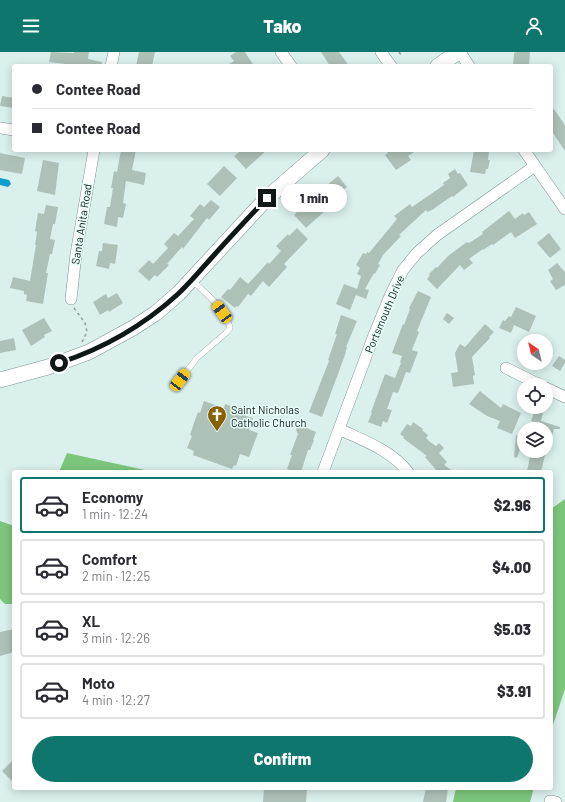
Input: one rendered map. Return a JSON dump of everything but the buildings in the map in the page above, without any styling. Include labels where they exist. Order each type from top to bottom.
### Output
[{"type":"street","points":[[111,64],[114,52]]},
{"type":"street","points":[[281,52],[290,64]]},
{"type":"street","points":[[381,52],[390,64]]},
{"type":"street","points":[[441,64],[459,52],[468,64]]},
{"type":"street","points":[[0,128],[12,130]]},
{"type":"street","name":"Santa Anita Road","points":[[71,299],[76,254],[94,152]]},
{"type":"street","points":[[0,380],[48,367],[89,352],[119,336],[156,313],[192,280],[267,198],[320,152]]},
{"type":"street","points":[[525,152],[565,210]]},
{"type":"street","name":"Portsmouth Drive","points":[[324,470],[390,296],[403,270],[425,245],[437,235],[535,166]]},
{"type":"street","points":[[506,368],[526,378]]},
{"type":"street","points":[[553,391],[565,397]]},
{"type":"street","points":[[339,429],[384,450],[396,459],[406,470]]},
{"type":"lane","points":[[180,380],[197,358],[226,334],[230,328],[228,320],[217,305],[192,280]]},
{"type":"path","points":[[71,299],[72,306],[85,323],[87,332],[80,345]]},
{"type":"green space","points":[[67,453],[145,470],[60,470]]},
{"type":"green space","points":[[565,499],[565,689],[553,725],[553,508]]},
{"type":"green space","points":[[0,521],[12,525],[12,604],[5,604],[0,599]]},
{"type":"green space","points":[[456,790],[533,790],[530,802],[453,802]]},
{"type":"water","points":[[0,178],[9,180],[11,184],[8,187],[0,185]]},
{"type":"place","name":"Saint Nicholas Catholic Church","points":[[217,432]]},
{"type":"route","points":[[59,363],[89,352],[133,328],[156,313],[192,280],[267,198]]}]
